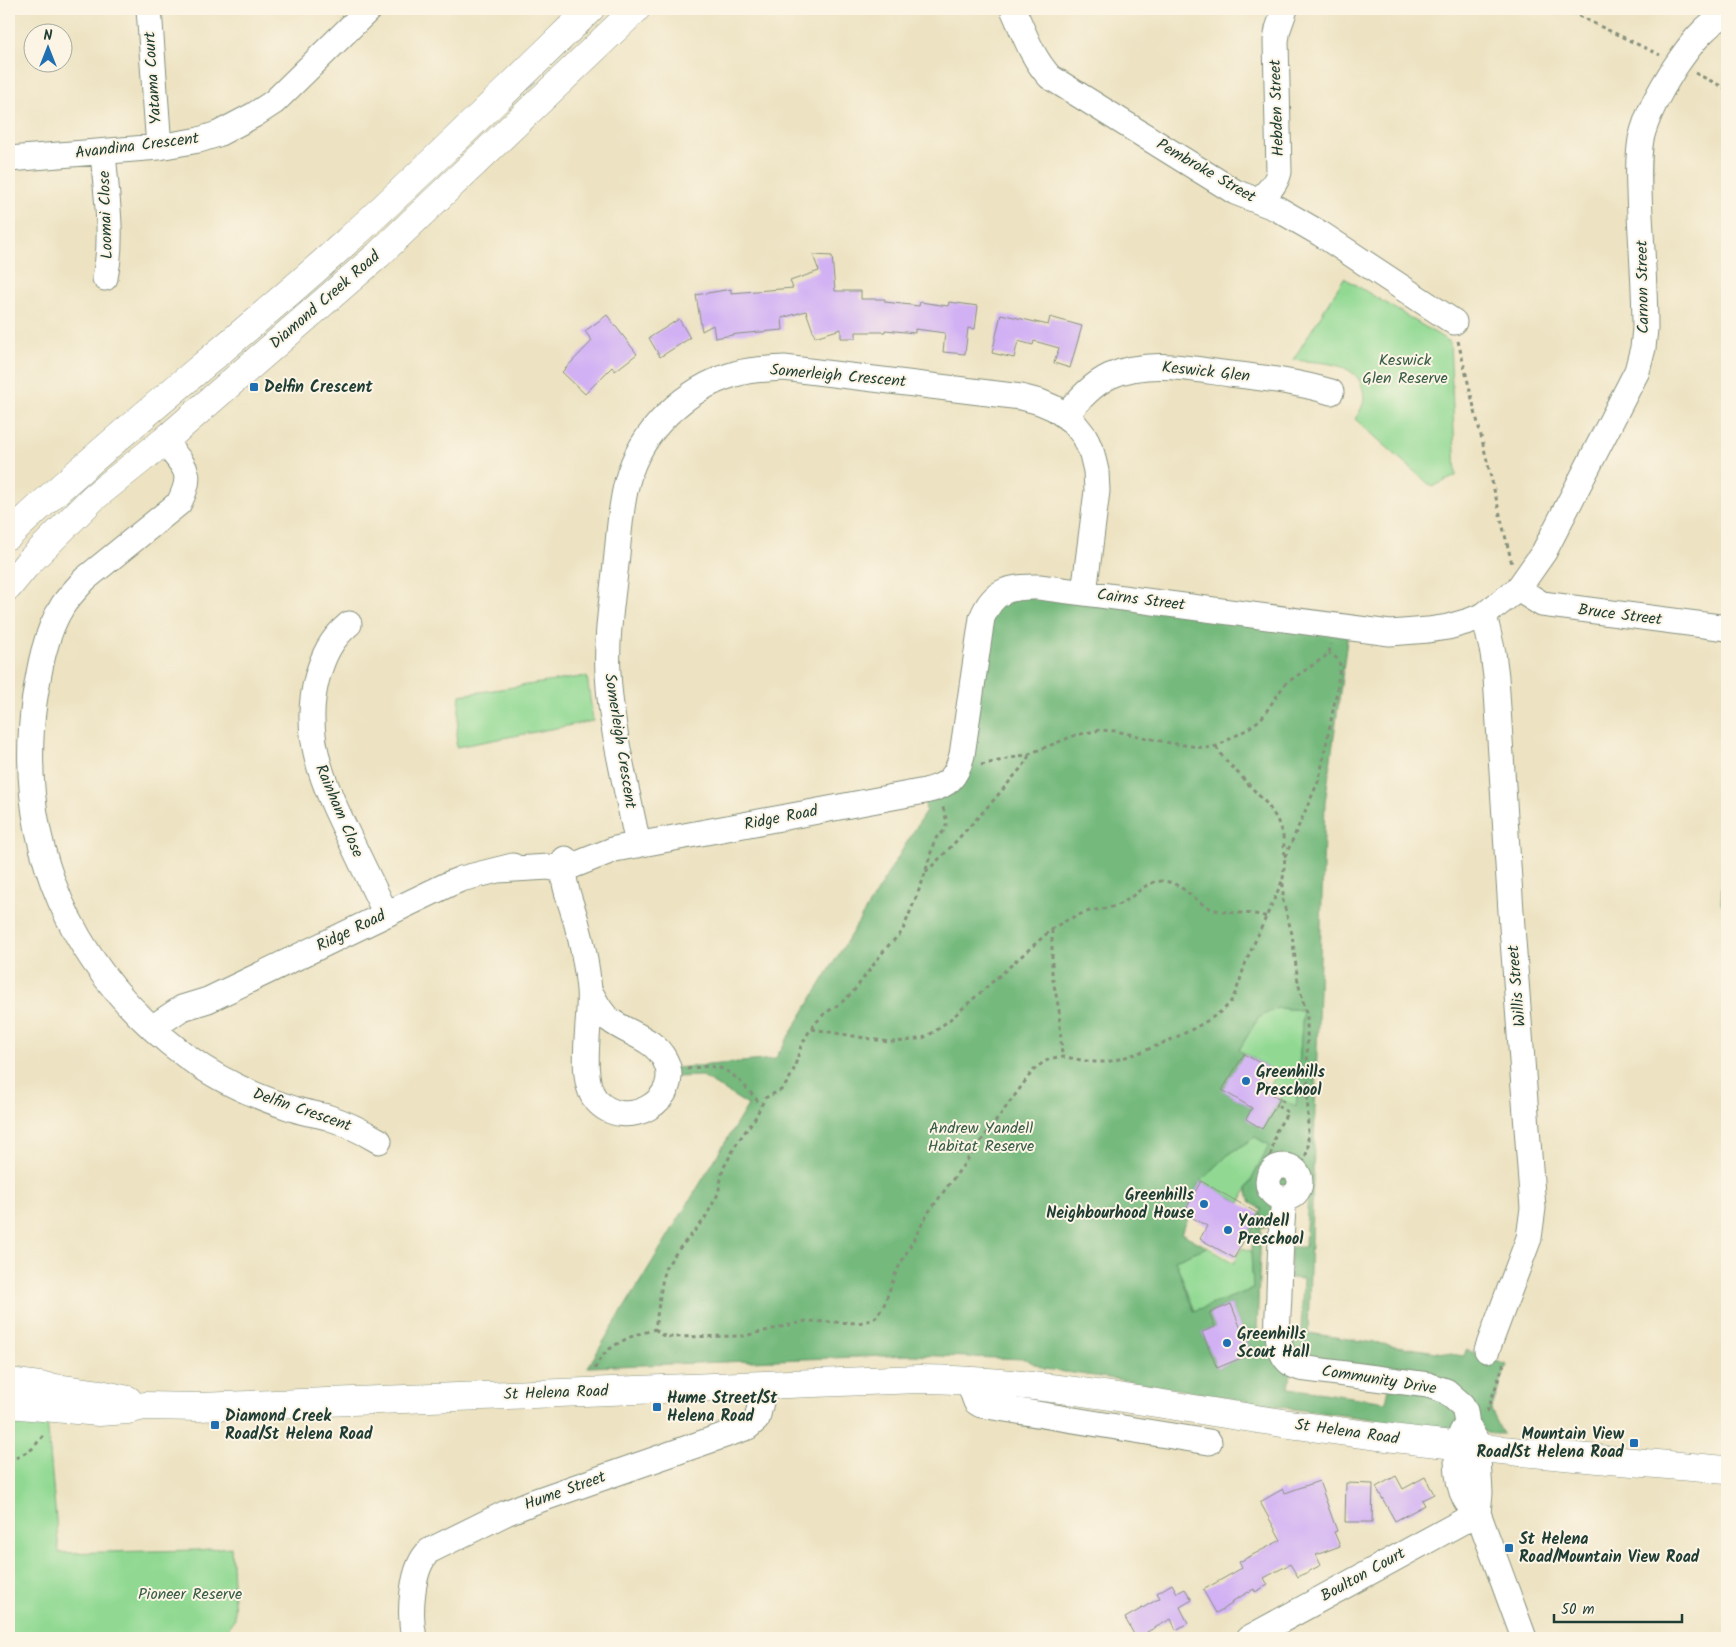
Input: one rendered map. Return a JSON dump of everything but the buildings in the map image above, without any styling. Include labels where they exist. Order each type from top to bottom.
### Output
[{"type":"main road","name":"Diamond Creek Road","points":[[9,535],[54,492],[345,243],[476,120],[590,9]]},
{"type":"main road","name":"Diamond Creek Road","points":[[9,586],[18,560],[164,441],[378,255],[636,9]]},
{"type":"main road","name":"Delfin Crescent","points":[[144,416],[164,441]]},
{"type":"main road","points":[[9,535],[18,560]]},
{"type":"main road","name":"St Helena Road","points":[[9,1382],[100,1394],[144,1406],[199,1407],[919,1379],[968,1380],[1070,1389],[1294,1425],[1472,1434],[1727,1470]]},
{"type":"main road","name":"St Helena Road","points":[[9,1404],[98,1412],[128,1410],[144,1406]]},
{"type":"street","name":"Yatama Court","points":[[149,9],[159,147]]},
{"type":"street","name":"Avandina Crescent","points":[[9,159],[159,147],[199,140],[237,125],[254,116],[286,90],[369,9]]},
{"type":"street","name":"Pembroke Street","points":[[1013,9],[1034,56],[1041,68],[1050,77],[1235,192],[1276,208],[1321,234],[1454,322]]},
{"type":"street","name":"Hebden Street","points":[[1258,201],[1277,180],[1276,41],[1285,9]]},
{"type":"street","name":"Carnon Street","points":[[1518,589],[1544,552],[1637,372],[1645,330],[1638,173],[1642,139],[1648,118],[1658,94],[1697,37],[1727,13]]},
{"type":"street","name":"Loomai Close","points":[[103,152],[110,238],[105,278]]},
{"type":"street","name":"Somerleigh Crescent","points":[[626,847],[608,674],[608,632],[627,481],[639,451],[651,434],[668,414],[694,393],[722,378],[753,370],[784,368],[1021,397],[1054,408],[1074,423],[1084,437],[1092,454],[1096,471],[1097,491],[1084,593]]},
{"type":"street","name":"Keswick Glen","points":[[1065,416],[1080,398],[1101,380],[1127,370],[1144,368],[1181,368],[1293,382],[1331,392]]},
{"type":"street","name":"Delfin Crescent","points":[[164,441],[186,471],[187,487],[178,503],[85,579],[63,605],[49,636],[36,688],[31,762],[32,795],[36,824],[52,882],[69,921],[89,956],[108,982],[128,1005],[186,1057],[240,1088],[270,1102],[344,1123],[362,1130],[379,1141]]},
{"type":"street","name":"Cairns Street","points":[[947,780],[980,628],[989,604],[1001,592],[1015,587],[1039,587],[1390,633],[1409,633],[1448,627],[1484,615]]},
{"type":"street","points":[[1484,615],[1518,589]]},
{"type":"street","name":"Bruce Street","points":[[1518,589],[1542,604],[1727,628]]},
{"type":"street","name":"Willis Street","points":[[1484,615],[1493,653],[1496,677],[1533,1208],[1529,1238],[1486,1350]]},
{"type":"street","name":"Rainham Close","points":[[349,624],[332,641],[325,652],[319,670],[312,705],[313,738],[320,772],[333,804],[386,914]]},
{"type":"street","name":"Ridge Road","points":[[158,1033],[208,1000],[449,884],[475,875],[546,858],[566,865],[587,850],[626,847],[947,780]]},
{"type":"street","points":[[566,865],[568,895],[577,922],[589,990],[586,1071],[589,1089],[596,1100],[606,1109],[620,1114],[639,1113],[654,1105],[664,1091],[668,1070],[666,1060],[654,1045],[611,1021],[602,1013],[589,990]]},
{"type":"street","points":[[1272,1205],[1292,1196],[1299,1188],[1300,1178],[1297,1173]]},
{"type":"street","name":"Community Drive","points":[[1272,1205],[1282,1219],[1278,1323],[1280,1346],[1285,1358],[1294,1366],[1300,1368],[1428,1384],[1441,1388],[1452,1396],[1462,1405],[1472,1434],[1480,1502],[1478,1513]]},
{"type":"street","points":[[968,1380],[976,1402],[981,1405],[1209,1442]]},
{"type":"street","name":"Hume Street","points":[[414,1638],[411,1612],[417,1572],[424,1556],[429,1551],[506,1513],[540,1499],[748,1426],[756,1419],[765,1385]]},
{"type":"street","points":[[1478,1513],[1524,1638]]},
{"type":"street","name":"Boulton Court","points":[[1249,1638],[1478,1513]]},
{"type":"path","points":[[1564,9],[1727,89]]},
{"type":"path","points":[[1454,322],[1518,589]]},
{"type":"path","points":[[655,1329],[664,1270],[678,1250],[704,1220],[718,1194],[723,1169],[737,1143],[755,1118],[765,1098],[781,1090],[787,1083],[793,1072],[801,1046],[811,1028],[824,1014],[853,992],[886,948],[900,936],[911,911],[936,838],[945,830],[944,812],[947,780],[1029,754],[1084,732],[1107,729],[1170,743],[1205,748],[1216,747],[1261,719],[1286,684],[1329,653],[1334,626]]},
{"type":"path","points":[[1285,857],[1318,782],[1321,770],[1340,665],[1338,658],[1329,653]]},
{"type":"path","points":[[1216,747],[1222,756],[1267,804],[1283,836],[1285,857],[1283,901],[1292,934],[1298,982],[1307,1016],[1308,1148],[1297,1173]]},
{"type":"path","points":[[925,872],[992,802],[1027,761],[1029,754]]},
{"type":"path","points":[[655,1329],[662,1335],[670,1337],[726,1338],[752,1335],[806,1321],[858,1323],[872,1320],[881,1311],[896,1272],[928,1213],[973,1155],[1022,1084],[1044,1061],[1062,1056],[1092,1061],[1116,1061],[1176,1038],[1221,1012],[1234,997],[1246,963],[1283,879]]},
{"type":"path","points":[[811,1028],[889,1042],[923,1038],[954,1016],[1062,922],[1081,914],[1116,905],[1158,881],[1168,882],[1177,886],[1206,906],[1217,911],[1254,913],[1267,916]]},
{"type":"path","points":[[1052,929],[1052,975],[1059,1010],[1062,1056]]},
{"type":"path","points":[[682,1069],[711,1066],[720,1068],[741,1082],[761,1105]]},
{"type":"path","points":[[1250,1236],[1260,1219],[1272,1205],[1259,1192],[1258,1180],[1261,1168],[1271,1154],[1276,1131],[1288,1112],[1279,1107],[1283,1100]]},
{"type":"path","points":[[596,1369],[599,1360],[610,1348],[635,1335],[655,1329]]},
{"type":"path","points":[[1472,1434],[1506,1357],[1486,1350]]},
{"type":"path","points":[[9,1462],[32,1449],[43,1436]]},
{"type":"green space","name":"Keswick Glen Reserve","points":[[1344,278],[1450,342],[1456,476],[1432,487],[1355,419],[1362,406],[1364,394],[1359,380],[1353,373],[1335,365],[1293,360]]},
{"type":"green space","name":"Andrew Yandell Habitat Reserve","points":[[1025,591],[1348,633],[1325,803],[1308,1333],[1464,1356],[1466,1350],[1507,1365],[1491,1410],[1503,1434],[1487,1433],[1482,1430],[1475,1421],[1462,1393],[1446,1382],[1427,1377],[1306,1360],[1294,1352],[1288,1339],[1288,1333],[1301,1330],[1303,1279],[1290,1278],[1291,1247],[1305,1247],[1308,1185],[1307,1176],[1301,1163],[1287,1158],[1280,1158],[1267,1166],[1260,1180],[1262,1192],[1272,1208],[1274,1218],[1273,1227],[1261,1227],[1257,1332],[1270,1335],[1278,1360],[1291,1373],[1289,1388],[1386,1402],[1389,1388],[1419,1392],[1441,1398],[1449,1403],[1456,1410],[1459,1419],[1457,1426],[1452,1429],[1293,1409],[1129,1381],[1044,1369],[1025,1359],[912,1355],[588,1367],[748,1105],[701,1076],[675,1077],[675,1068],[775,1059],[926,811],[924,798],[945,791],[960,777],[966,763],[987,624],[993,611],[1001,601],[1018,592]],"holes":[[[1277,1008],[1303,1010],[1296,1107],[1280,1099],[1262,1128],[1246,1119],[1252,1108],[1222,1090],[1244,1054],[1239,1050],[1258,1018]],[[1255,1137],[1269,1145],[1247,1189],[1251,1203],[1262,1209],[1248,1234],[1254,1238],[1251,1251],[1253,1289],[1194,1311],[1175,1260],[1207,1247],[1181,1233],[1190,1216],[1184,1213],[1201,1181],[1228,1155]],[[1231,1304],[1251,1354],[1217,1368],[1202,1332],[1215,1327],[1209,1313]]]},
{"type":"green space","points":[[587,676],[593,721],[456,747],[460,695]]},
{"type":"green space","points":[[1723,863],[1727,864],[1727,905],[1721,904]]},
{"type":"green space","points":[[1277,1008],[1303,1010],[1296,1108],[1280,1099],[1284,1091],[1271,1084],[1277,1073],[1239,1050],[1258,1018]]},
{"type":"green space","points":[[1255,1137],[1269,1145],[1240,1203],[1201,1181],[1228,1155]]},
{"type":"green space","points":[[1284,1174],[1290,1176],[1292,1182],[1290,1188],[1284,1190],[1278,1188],[1276,1182],[1278,1176]]},
{"type":"green space","points":[[1207,1247],[1234,1263],[1242,1248],[1251,1251],[1253,1289],[1195,1311],[1175,1260]]},
{"type":"green space","name":"Pioneer Reserve","points":[[47,1419],[59,1553],[198,1550],[231,1547],[235,1618],[220,1638],[9,1638],[9,1420]]},
{"type":"place","name":"Delfin Crescent","points":[[254,387]]},
{"type":"place","name":"Greenhills Preschool","points":[[1246,1081]]},
{"type":"place","name":"Greenhills Neighbourhood House","points":[[1204,1204]]},
{"type":"place","name":"Yandell Preschool","points":[[1228,1230]]},
{"type":"place","name":"Greenhills Scout Hall","points":[[1227,1343]]},
{"type":"place","name":"Hume Street/St Helena Road","points":[[657,1407]]},
{"type":"place","name":"Diamond Creek Road/St Helena Road","points":[[215,1425]]},
{"type":"place","name":"Mountain View Road/St Helena Road","points":[[1634,1443]]},
{"type":"place","name":"St Helena Road/Mountain View Road","points":[[1509,1548]]}]
